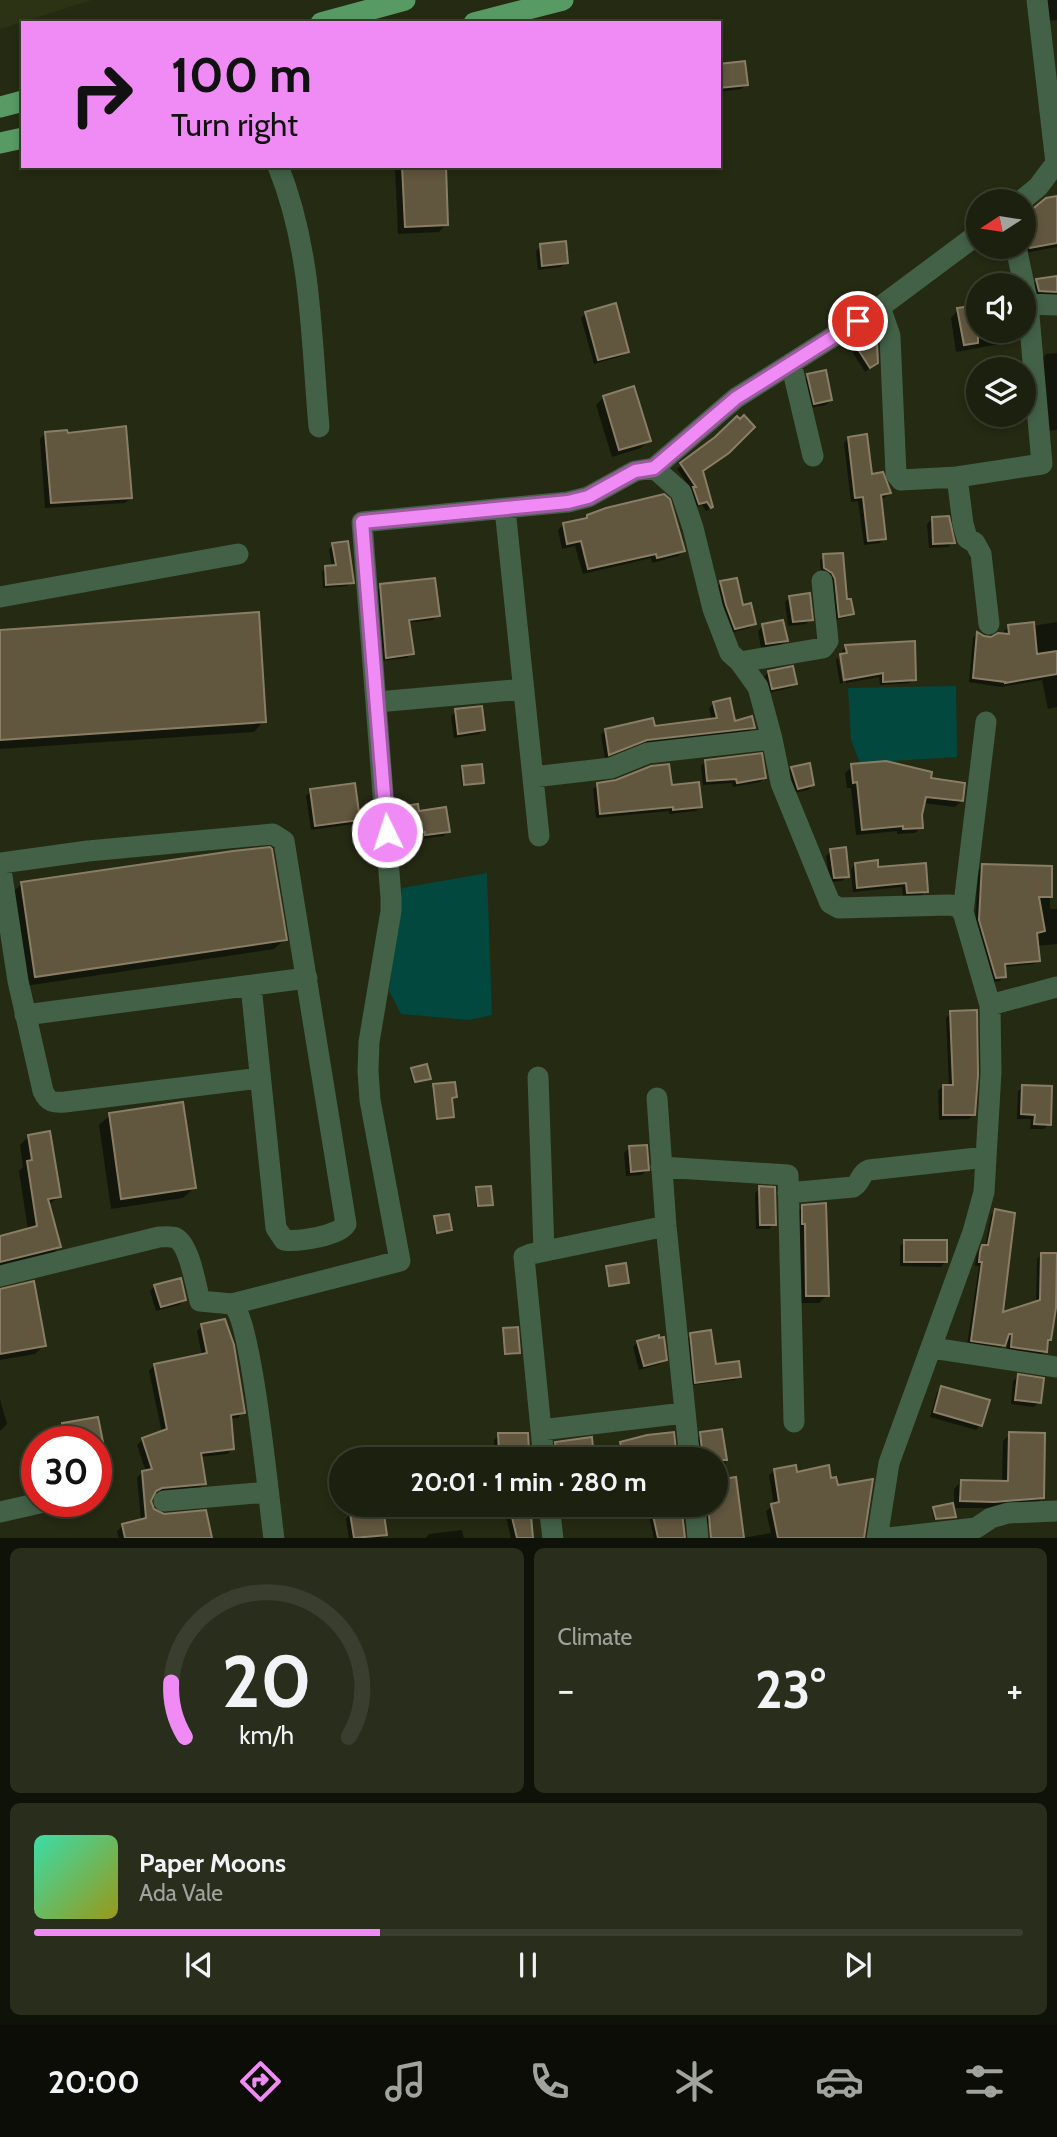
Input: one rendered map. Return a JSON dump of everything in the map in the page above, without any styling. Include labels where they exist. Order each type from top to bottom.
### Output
[{"type":"main road","points":[[328,21],[405,0]]},
{"type":"main road","points":[[482,21],[563,0]]},
{"type":"main road","points":[[0,107],[21,102]]},
{"type":"main road","points":[[0,143],[21,138]]},
{"type":"street","points":[[1036,189],[1056,163],[1037,0]]},
{"type":"street","points":[[279,168],[297,221],[305,263],[319,427]]},
{"type":"street","points":[[0,1276],[159,1237],[170,1237],[176,1238],[184,1247],[201,1302],[232,1304],[400,1261],[370,1100],[369,1042],[391,898],[362,522],[568,502],[588,497],[635,471],[654,468],[736,398],[880,307],[966,243]]},
{"type":"street","points":[[1036,304],[1057,304]]},
{"type":"street","points":[[880,307],[890,336],[896,474],[901,480],[957,477],[1049,464],[1033,343]]},
{"type":"street","points":[[790,363],[813,456]]},
{"type":"street","points":[[654,468],[681,492],[694,527],[713,609],[730,653],[758,687],[781,783],[832,905],[843,908],[949,905],[956,906],[963,912]]},
{"type":"street","points":[[957,477],[967,538],[975,543],[981,554],[989,624]]},
{"type":"street","points":[[505,509],[539,836]]},
{"type":"street","points":[[0,597],[238,554]]},
{"type":"street","points":[[740,662],[823,648],[828,641],[822,581]]},
{"type":"street","points":[[377,702],[524,689]]},
{"type":"street","points":[[986,722],[963,912],[990,1005],[991,1072],[984,1192],[932,1348],[889,1463],[878,1538],[977,1533],[991,1518],[999,1515],[1057,1511]]},
{"type":"street","points":[[533,776],[611,768],[648,753],[772,739]]},
{"type":"street","points":[[251,986],[276,1228],[284,1240],[290,1241],[342,1230],[346,1224],[284,841],[277,835],[102,850],[0,863],[18,981],[43,1091],[47,1098],[54,1103],[260,1078]]},
{"type":"street","points":[[26,1015],[307,978]]},
{"type":"street","points":[[990,1005],[1057,987]]},
{"type":"street","points":[[538,1077],[544,1251]]},
{"type":"street","points":[[657,1098],[666,1227],[688,1447]]},
{"type":"street","points":[[788,1193],[853,1187],[857,1185],[862,1174],[869,1170],[986,1157]]},
{"type":"street","points":[[661,1167],[787,1174],[789,1177],[794,1422]]},
{"type":"street","points":[[543,1447],[524,1257],[666,1227]]},
{"type":"street","points":[[232,1304],[239,1310],[250,1362],[274,1538]]},
{"type":"street","points":[[932,1348],[1057,1367]]},
{"type":"street","points":[[541,1430],[684,1413]]},
{"type":"street","points":[[164,1501],[268,1492]]},
{"type":"street","points":[[0,1512],[21,1507]]},
{"type":"street","points":[[550,1517],[553,1538]]},
{"type":"street","points":[[696,1517],[698,1538]]},
{"type":"shaded area","points":[[0,0],[92,0],[21,21],[0,29]]},
{"type":"water","points":[[956,686],[957,757],[860,763],[851,740],[848,688]]},
{"type":"water","points":[[487,873],[492,1015],[469,1020],[401,1014],[389,991],[402,888]]},
{"type":"building","points":[[745,61],[748,85],[721,88],[721,64]]},
{"type":"building","points":[[402,168],[446,168],[448,225],[405,227]]},
{"type":"building","points":[[1057,196],[1057,243],[1036,247],[1036,206],[1046,198]]},
{"type":"building","points":[[566,241],[568,263],[542,266],[540,244]]},
{"type":"building","points":[[1057,276],[1057,292],[1039,291],[1036,279]]},
{"type":"building","points":[[616,303],[629,352],[598,360],[585,312]]},
{"type":"building","points":[[966,307],[966,343],[978,343],[964,345],[957,308]]},
{"type":"building","points":[[871,333],[877,343],[878,363],[870,368],[854,343]]},
{"type":"building","points":[[826,370],[832,400],[814,404],[807,374]]},
{"type":"building","points":[[634,386],[651,441],[619,450],[603,396]]},
{"type":"building","points":[[744,415],[755,427],[729,453],[703,471],[713,507],[707,502],[699,504],[693,487],[696,487],[680,463],[715,437],[737,416],[740,419]]},
{"type":"building","points":[[126,426],[132,498],[51,503],[45,432],[67,430],[68,433]]},
{"type":"building","points":[[867,434],[872,474],[883,472],[891,493],[881,495],[886,539],[868,541],[863,497],[855,498],[848,437]]},
{"type":"building","points":[[664,494],[670,499],[685,551],[657,558],[656,554],[588,569],[581,541],[567,544],[563,523],[587,518],[587,515],[606,508]]},
{"type":"building","points":[[949,516],[955,543],[933,544],[932,517]]},
{"type":"building","points":[[348,541],[354,583],[326,585],[325,566],[336,565],[332,543]]},
{"type":"building","points":[[843,553],[847,599],[851,599],[854,614],[839,617],[835,579],[832,573],[824,568],[823,554]]},
{"type":"building","points":[[435,578],[440,616],[409,620],[414,654],[386,658],[380,584]]},
{"type":"building","points":[[737,578],[743,605],[751,603],[756,624],[735,629],[720,581]]},
{"type":"building","points":[[810,593],[813,620],[793,622],[789,596]]},
{"type":"building","points":[[259,612],[266,722],[0,740],[0,630]]},
{"type":"building","points":[[783,620],[788,641],[766,644],[762,624]]},
{"type":"building","points":[[1034,622],[1037,654],[1057,651],[1057,674],[1005,683],[973,678],[977,632],[991,637],[998,633],[1009,634],[1008,625]]},
{"type":"building","points":[[915,641],[916,680],[883,682],[883,673],[844,680],[840,654],[847,653],[845,645]]},
{"type":"building","points":[[793,666],[797,684],[772,689],[768,671]]},
{"type":"building","points":[[730,698],[735,721],[752,716],[755,728],[647,740],[609,755],[605,729],[653,718],[655,726],[717,718],[713,702]]},
{"type":"building","points":[[482,706],[485,730],[458,734],[455,709]]},
{"type":"building","points":[[762,753],[766,778],[737,783],[736,779],[707,781],[705,760]]},
{"type":"building","points":[[886,761],[932,772],[931,778],[965,783],[963,801],[926,797],[922,815],[923,828],[903,829],[903,826],[862,830],[857,782],[853,783],[851,764]]},
{"type":"building","points":[[810,763],[814,785],[798,789],[791,767]]},
{"type":"building","points":[[482,764],[484,783],[464,785],[462,766]]},
{"type":"building","points":[[669,764],[672,785],[699,782],[702,807],[600,814],[597,783],[616,780],[651,766]]},
{"type":"building","points":[[355,783],[360,820],[315,826],[310,789]]},
{"type":"building","points":[[418,804],[419,811],[446,807],[450,832],[400,835],[397,807]]},
{"type":"building","points":[[270,847],[287,940],[35,977],[21,882]]},
{"type":"building","points":[[846,847],[849,877],[834,878],[830,849]]},
{"type":"building","points":[[878,860],[878,867],[926,863],[928,892],[907,893],[906,883],[857,888],[855,863]]},
{"type":"building","points":[[982,864],[1052,866],[1052,897],[1039,897],[1045,931],[1037,933],[1040,961],[1005,964],[1006,977],[996,978],[979,920]]},
{"type":"building","points":[[977,1010],[978,1075],[975,1115],[943,1115],[943,1085],[953,1085],[950,1011]]},
{"type":"building","points":[[427,1064],[431,1079],[415,1082],[411,1068]]},
{"type":"building","points":[[455,1082],[457,1097],[452,1098],[454,1117],[437,1119],[433,1084]]},
{"type":"building","points":[[1022,1085],[1052,1086],[1051,1125],[1034,1124],[1035,1115],[1021,1114]]},
{"type":"building","points":[[183,1102],[196,1188],[121,1199],[109,1113]]},
{"type":"building","points":[[50,1131],[61,1197],[48,1199],[61,1247],[0,1262],[0,1236],[37,1226],[27,1161],[32,1160],[28,1135]]},
{"type":"building","points":[[647,1145],[649,1170],[631,1172],[629,1146]]},
{"type":"building","points":[[491,1186],[493,1205],[478,1206],[476,1187]]},
{"type":"building","points":[[759,1186],[775,1187],[776,1225],[760,1225]]},
{"type":"building","points":[[826,1203],[829,1296],[806,1296],[805,1224],[802,1224],[802,1205]]},
{"type":"building","points":[[995,1209],[1015,1213],[1003,1312],[1040,1300],[1041,1253],[1057,1253],[1056,1308],[1047,1352],[1011,1347],[1012,1334],[1009,1334],[1005,1346],[971,1341],[982,1262],[979,1262],[980,1252],[982,1245],[988,1245]]},
{"type":"building","points":[[449,1214],[452,1230],[437,1233],[434,1216]]},
{"type":"building","points":[[904,1240],[947,1240],[947,1262],[904,1262]]},
{"type":"building","points":[[626,1263],[629,1283],[609,1286],[606,1266]]},
{"type":"building","points":[[181,1278],[186,1300],[161,1307],[154,1285]]},
{"type":"building","points":[[34,1281],[46,1346],[0,1354],[0,1289]]},
{"type":"building","points":[[225,1319],[234,1345],[245,1413],[231,1415],[234,1449],[201,1453],[206,1484],[162,1488],[156,1491],[151,1501],[154,1509],[164,1514],[206,1510],[212,1538],[125,1538],[122,1524],[146,1518],[142,1471],[152,1469],[142,1438],[167,1429],[154,1364],[207,1353],[201,1324]]},
{"type":"building","points":[[518,1327],[520,1353],[505,1354],[503,1328]]},
{"type":"building","points":[[711,1330],[716,1364],[739,1361],[741,1377],[695,1383],[690,1333]]},
{"type":"building","points":[[659,1335],[659,1338],[664,1337],[667,1360],[644,1366],[637,1341]]},
{"type":"building","points":[[1018,1374],[1044,1378],[1041,1403],[1015,1400]]},
{"type":"building","points":[[941,1386],[990,1400],[982,1426],[934,1412]]},
{"type":"building","points":[[98,1417],[100,1426],[62,1426],[62,1423]]},
{"type":"building","points":[[722,1429],[725,1447],[702,1447],[700,1432]]},
{"type":"building","points":[[674,1432],[676,1447],[621,1447],[620,1442]]},
{"type":"building","points":[[1009,1432],[1045,1433],[1044,1498],[994,1502],[960,1501],[961,1480],[1008,1481]]},
{"type":"building","points":[[498,1433],[528,1433],[529,1447],[499,1447]]},
{"type":"building","points":[[592,1437],[593,1447],[556,1447],[555,1442]]},
{"type":"building","points":[[796,1465],[797,1472],[829,1465],[831,1478],[836,1477],[838,1485],[873,1479],[864,1538],[778,1538],[771,1504],[779,1502],[774,1469]]},
{"type":"building","points":[[736,1477],[744,1538],[711,1538],[709,1517],[728,1517],[728,1478]]},
{"type":"building","points":[[953,1503],[956,1517],[936,1519],[933,1507]]},
{"type":"building","points":[[351,1517],[384,1517],[387,1535],[354,1538]]},
{"type":"building","points":[[512,1517],[531,1517],[533,1538],[517,1538]]},
{"type":"building","points":[[653,1517],[682,1517],[685,1538],[658,1538]]},
{"type":"route","points":[[387,832],[362,522],[568,502],[588,497],[635,471],[654,468],[736,398],[858,321]]}]
